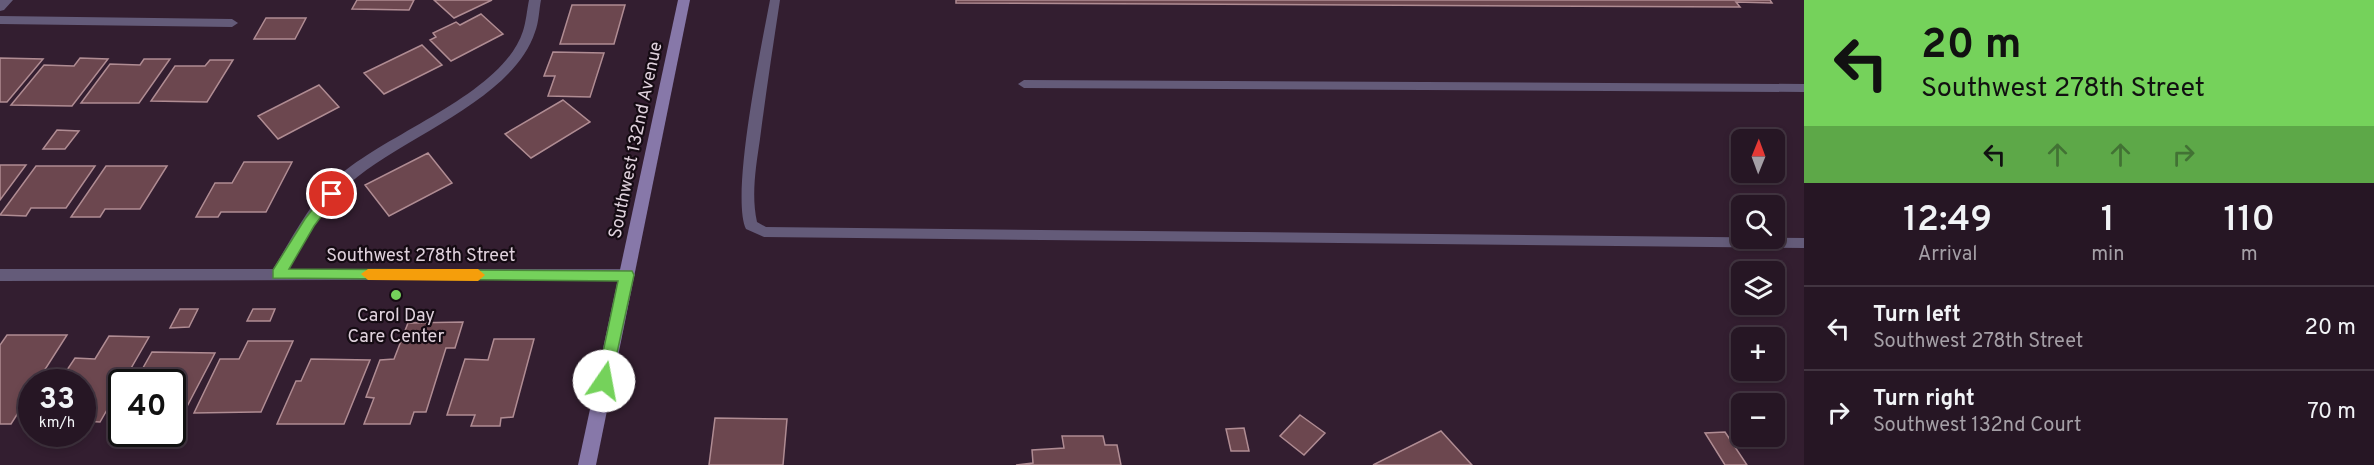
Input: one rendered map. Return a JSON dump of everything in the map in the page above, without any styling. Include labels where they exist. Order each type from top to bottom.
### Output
[{"type":"street","points":[[0,7],[7,0]]},
{"type":"street","points":[[278,274],[310,222],[343,180],[387,146],[480,93],[502,73],[524,48],[534,22],[535,0]]},
{"type":"street","name":"Southwest 132nd Avenue","points":[[586,465],[684,0]]},
{"type":"street","points":[[0,20],[232,23]]},
{"type":"street","name":"Southwest 278th Street","points":[[0,275],[627,275]]},
{"type":"lane","points":[[775,0],[752,159],[747,212],[751,225],[764,232],[1804,243]]},
{"type":"lane","points":[[1024,84],[1804,88]]},
{"type":"building","points":[[357,0],[414,0],[409,10],[352,9]]},
{"type":"building","points":[[434,0],[492,0],[454,18]]},
{"type":"building","points":[[956,0],[1770,0],[1772,3],[1736,2],[1740,7],[956,3]]},
{"type":"building","points":[[572,5],[625,5],[614,44],[560,44]]},
{"type":"building","points":[[481,14],[503,34],[451,61],[430,40],[436,37],[433,33],[456,22],[460,25]]},
{"type":"building","points":[[266,18],[306,18],[295,39],[254,39]]},
{"type":"building","points":[[422,45],[442,65],[384,94],[364,73]]},
{"type":"building","points":[[553,52],[604,53],[590,97],[548,96],[555,76],[544,76]]},
{"type":"building","points":[[0,58],[43,59],[7,102],[0,102]]},
{"type":"building","points":[[80,58],[108,59],[72,106],[11,105],[44,65],[74,66]]},
{"type":"building","points":[[144,59],[170,59],[139,103],[81,103],[110,64],[140,65]]},
{"type":"building","points":[[210,60],[233,60],[207,102],[151,101],[175,66],[205,66]]},
{"type":"building","points":[[319,85],[339,107],[278,139],[258,116]]},
{"type":"building","points":[[563,100],[590,122],[531,158],[505,134]]},
{"type":"building","points":[[57,130],[79,131],[65,149],[43,149]]},
{"type":"building","points":[[428,153],[452,183],[389,216],[365,185]]},
{"type":"building","points":[[244,162],[292,162],[266,212],[221,212],[218,217],[196,217],[215,183],[232,183]]},
{"type":"building","points":[[0,165],[26,165],[0,200]]},
{"type":"building","points":[[36,166],[95,166],[66,208],[31,208],[26,216],[0,215]]},
{"type":"building","points":[[106,166],[167,166],[140,209],[105,209],[100,217],[71,217]]},
{"type":"building","points":[[180,309],[198,309],[189,327],[170,328]]},
{"type":"building","points":[[253,309],[275,309],[270,321],[247,321]]},
{"type":"building","points":[[463,322],[455,348],[446,348],[426,412],[414,412],[410,424],[364,424],[374,398],[366,397],[380,360],[394,359],[408,323]]},
{"type":"building","points":[[7,335],[67,335],[45,369],[18,369],[18,413],[11,424],[0,424],[0,345]]},
{"type":"building","points":[[109,336],[149,337],[131,369],[108,369],[108,408],[100,422],[96,422],[96,369],[68,369],[75,358],[95,359]]},
{"type":"building","points":[[494,339],[534,339],[513,417],[501,418],[500,426],[471,426],[475,415],[447,415],[465,359],[488,360]]},
{"type":"building","points":[[248,341],[293,341],[261,412],[194,413],[220,359],[239,359]]},
{"type":"building","points":[[152,352],[215,353],[186,408],[186,369],[142,369]]},
{"type":"building","points":[[311,359],[370,360],[344,424],[277,424],[296,381],[301,381]]},
{"type":"building","points":[[1300,415],[1325,433],[1304,455],[1280,436]]},
{"type":"building","points":[[715,418],[787,419],[783,465],[709,465]]},
{"type":"building","points":[[1244,428],[1249,451],[1231,451],[1226,429]]},
{"type":"building","points":[[1441,431],[1472,465],[1373,465]]},
{"type":"building","points":[[1725,432],[1731,441],[1731,447],[1735,447],[1747,465],[1725,465],[1705,433]]},
{"type":"building","points":[[1062,436],[1103,436],[1105,445],[1117,445],[1121,465],[1016,465],[1033,463],[1032,450],[1064,448]]},
{"type":"slow traffic","points":[[368,274],[478,275]]},
{"type":"place","name":"Carol Day Care Center","points":[[396,295]]},
{"type":"route","points":[[332,194],[310,222],[278,274],[627,275],[604,381]]}]
